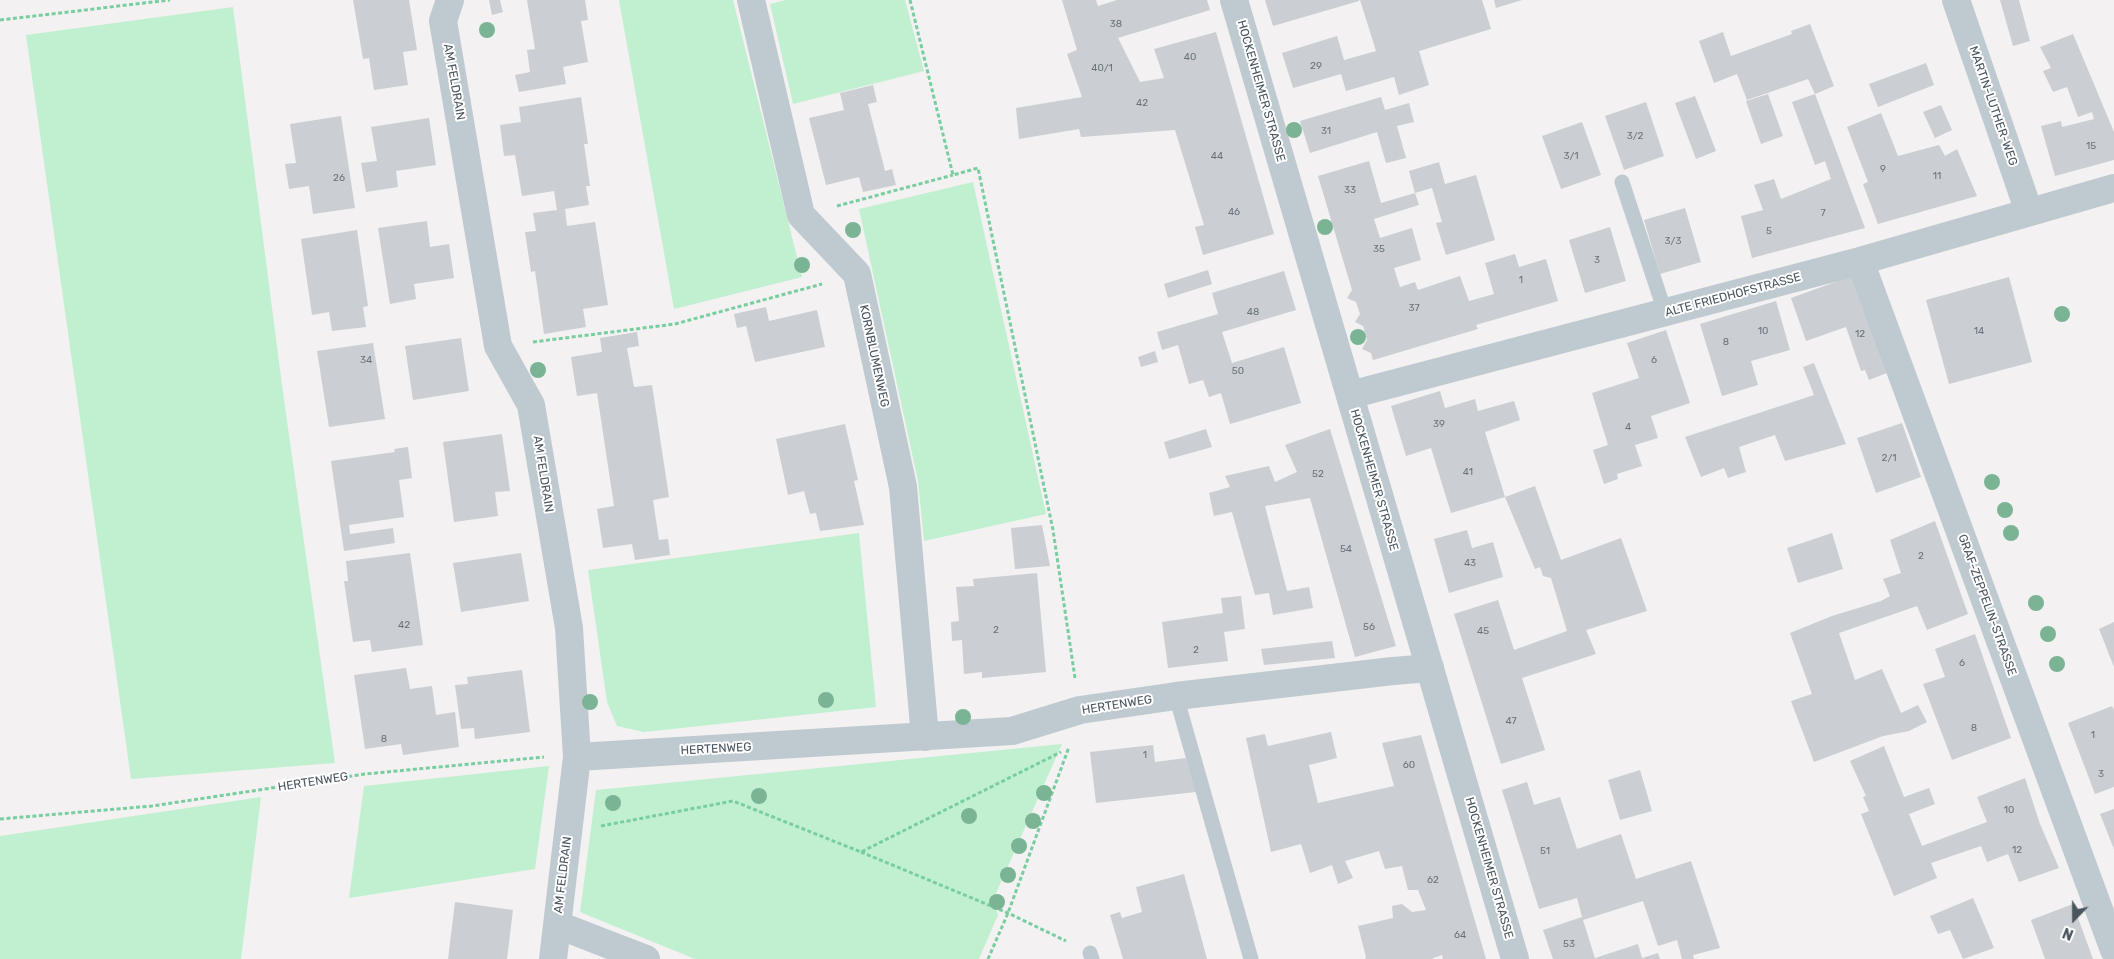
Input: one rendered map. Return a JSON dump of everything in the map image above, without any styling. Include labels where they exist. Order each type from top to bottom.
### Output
[{"type":"street","name":"AM FELDRAIN","points":[[450,0],[443,21],[498,346],[531,405],[569,628],[577,756],[553,959]]},
{"type":"street","points":[[751,0],[802,215],[857,274]]},
{"type":"street","name":"HOCKENHEIMER STRASSE","points":[[1234,0],[1515,959]]},
{"type":"street","name":"MARTIN-LUTHER-WEG","points":[[1956,0],[2029,212]]},
{"type":"street","name":"ALTE FRIEDHOFSTRASSE","points":[[1350,395],[1860,261],[2114,188]]},
{"type":"street","name":"GRAF-ZEPPELIN-STRASSE","points":[[1860,261],[2114,950]]},
{"type":"street","name":"KORNBLUMENWEG","points":[[857,274],[903,487],[925,736]]},
{"type":"street","name":"HERTENWEG","points":[[577,756],[1012,731],[1080,710],[1176,696],[1430,668]]},
{"type":"street","points":[[558,925],[646,959]]},
{"type":"lane","points":[[1622,182],[1665,312]]},
{"type":"lane","points":[[1176,696],[1251,959]]},
{"type":"path","points":[[0,20],[170,0]]},
{"type":"path","points":[[910,0],[953,176]]},
{"type":"path","points":[[802,215],[978,168],[1053,530],[1080,710],[1068,749],[1008,913],[988,959]]},
{"type":"path","points":[[498,346],[675,324],[857,274]]},
{"type":"path","points":[[861,852],[1068,749]]},
{"type":"path","name":"HERTENWEG","points":[[0,819],[152,806],[366,774],[577,756]]},
{"type":"path","points":[[568,833],[733,801],[1008,913],[1091,956]]},
{"type":"green space","points":[[619,0],[733,0],[802,277],[674,309]]},
{"type":"green space","points":[[786,0],[905,0],[924,71],[793,104],[770,4]]},
{"type":"green space","points":[[233,7],[282,385],[335,763],[131,779],[26,35]]},
{"type":"green space","points":[[973,182],[1046,514],[924,541],[918,481],[859,209]]},
{"type":"green space","points":[[859,533],[876,707],[644,732],[617,726],[607,702],[588,570]]},
{"type":"green space","points":[[1062,744],[993,900],[998,915],[979,959],[695,959],[580,912],[596,790]]},
{"type":"green space","points":[[549,766],[535,869],[349,898],[364,786]]},
{"type":"green space","points":[[261,797],[241,959],[0,959],[0,836]]},
{"type":"building","points":[[353,0],[409,0],[417,50],[403,52],[408,85],[374,90],[369,58],[363,59]]},
{"type":"building","points":[[489,0],[500,0],[503,12],[492,15]]},
{"type":"building","points":[[527,0],[585,0],[588,20],[581,21],[588,62],[563,67],[566,84],[519,92],[515,75],[530,72],[527,50],[535,49]]},
{"type":"building","points":[[1062,0],[1096,0],[1098,6],[1117,0],[1207,0],[1210,10],[1118,38],[1140,82],[1164,78],[1154,49],[1216,32],[1274,234],[1203,255],[1195,227],[1204,225],[1175,130],[1081,137],[1079,129],[1019,139],[1016,108],[1082,97],[1067,54],[1077,50]]},
{"type":"building","points":[[1265,0],[1359,0],[1359,1],[1273,26]]},
{"type":"building","points":[[1360,0],[1482,0],[1491,29],[1419,51],[1429,85],[1399,95],[1394,77],[1346,91],[1341,74],[1293,88],[1282,53],[1337,36],[1344,60],[1376,51]]},
{"type":"building","points":[[1494,0],[1522,0],[1496,8]]},
{"type":"building","points":[[2000,0],[2019,0],[2030,41],[2013,46]]},
{"type":"building","points":[[1810,24],[1834,86],[1815,94],[1808,79],[1747,100],[1737,74],[1714,83],[1699,41],[1723,32],[1731,56],[1792,34],[1791,31]]},
{"type":"building","points":[[2073,34],[2114,132],[2114,160],[2055,176],[2041,126],[2061,121],[2062,127],[2094,119],[2092,112],[2078,117],[2067,87],[2053,92],[2043,71],[2051,68],[2040,47]]},
{"type":"building","points":[[1926,63],[1934,85],[1878,107],[1869,84]]},
{"type":"building","points":[[873,85],[877,102],[868,104],[885,171],[892,169],[896,185],[863,192],[859,177],[826,185],[809,118],[844,110],[840,93]]},
{"type":"building","points":[[1768,94],[1783,136],[1761,144],[1746,101]]},
{"type":"building","points":[[1815,94],[1865,228],[1752,258],[1741,216],[1763,210],[1754,185],[1774,179],[1781,199],[1831,179],[1825,161],[1815,165],[1792,102]]},
{"type":"building","points":[[1695,96],[1716,151],[1696,159],[1675,103]]},
{"type":"building","points":[[581,97],[588,144],[584,144],[590,186],[586,186],[589,205],[565,209],[567,226],[595,222],[608,305],[583,309],[586,327],[544,334],[535,271],[531,272],[525,232],[536,231],[533,213],[557,210],[554,191],[522,196],[515,155],[504,156],[500,125],[521,122],[519,107]]},
{"type":"building","points":[[1381,97],[1385,110],[1409,103],[1414,122],[1397,126],[1406,158],[1386,163],[1377,132],[1310,153],[1300,121]]},
{"type":"building","points":[[1646,102],[1664,156],[1624,170],[1605,116]]},
{"type":"building","points":[[1941,105],[1952,130],[1935,138],[1923,112]]},
{"type":"building","points":[[1881,113],[1898,156],[1939,145],[1945,156],[1957,149],[1977,196],[1878,224],[1863,184],[1868,182],[1847,127]]},
{"type":"building","points":[[341,116],[355,208],[313,214],[309,186],[289,189],[285,164],[296,163],[290,124]]},
{"type":"building","points":[[429,118],[436,165],[396,171],[398,187],[366,192],[361,163],[377,161],[371,127]]},
{"type":"building","points":[[1582,122],[1601,175],[1561,189],[1542,136]]},
{"type":"building","points":[[1369,161],[1381,203],[1415,193],[1419,205],[1374,219],[1380,238],[1412,228],[1421,260],[1394,268],[1400,287],[1415,282],[1418,290],[1460,276],[1469,301],[1494,294],[1485,263],[1515,254],[1519,267],[1546,259],[1558,301],[1476,325],[1478,329],[1373,360],[1371,353],[1362,349],[1367,340],[1363,326],[1355,322],[1360,314],[1356,302],[1347,298],[1352,290],[1318,176]]},
{"type":"building","points":[[1439,162],[1445,184],[1476,175],[1495,240],[1446,255],[1436,223],[1442,222],[1432,188],[1415,193],[1409,171]]},
{"type":"building","points":[[1685,208],[1701,262],[1660,274],[1644,220]]},
{"type":"building","points":[[427,221],[430,247],[449,244],[454,278],[414,284],[416,299],[390,304],[378,228]]},
{"type":"building","points":[[1610,227],[1626,281],[1585,293],[1569,240]]},
{"type":"building","points":[[357,230],[368,306],[363,307],[366,327],[332,331],[329,312],[312,315],[301,239]]},
{"type":"building","points":[[1208,270],[1212,284],[1168,298],[1164,284]]},
{"type":"building","points":[[1284,271],[1296,310],[1222,332],[1232,363],[1284,347],[1301,403],[1230,424],[1221,393],[1209,397],[1203,380],[1189,384],[1178,345],[1162,350],[1157,332],[1218,314],[1212,293]]},
{"type":"building","points":[[1852,276],[1887,373],[1869,380],[1865,370],[1861,371],[1846,327],[1806,341],[1791,298]]},
{"type":"building","points":[[2009,277],[2032,362],[1949,384],[1926,300]]},
{"type":"building","points":[[1776,301],[1790,350],[1751,361],[1758,385],[1722,396],[1700,324]]},
{"type":"building","points":[[766,307],[769,321],[817,310],[825,347],[755,362],[746,326],[737,328],[734,314]]},
{"type":"building","points":[[1666,330],[1690,403],[1651,416],[1658,438],[1635,445],[1642,466],[1617,474],[1618,479],[1604,484],[1593,450],[1608,445],[1592,393],[1639,378],[1627,343]]},
{"type":"building","points":[[637,332],[639,346],[627,348],[634,387],[652,385],[669,497],[653,500],[659,540],[668,539],[670,555],[635,560],[632,544],[603,548],[597,509],[614,506],[597,393],[577,396],[571,357],[602,352],[600,338]]},
{"type":"building","points":[[461,338],[469,391],[413,400],[405,346]]},
{"type":"building","points":[[373,343],[385,419],[329,427],[317,351]]},
{"type":"building","points":[[1155,351],[1158,362],[1141,367],[1138,357]]},
{"type":"building","points":[[1814,363],[1846,444],[1785,461],[1775,435],[1739,447],[1746,472],[1728,478],[1724,468],[1701,477],[1685,437],[1814,395],[1803,367]]},
{"type":"building","points":[[1440,391],[1445,408],[1475,399],[1478,411],[1514,401],[1520,420],[1485,432],[1505,497],[1451,513],[1431,448],[1406,456],[1391,406]]},
{"type":"building","points":[[1902,423],[1921,477],[1876,493],[1857,438]]},
{"type":"building","points":[[845,424],[858,480],[854,481],[864,525],[820,531],[816,513],[810,514],[804,491],[788,495],[776,439]]},
{"type":"building","points":[[1206,429],[1212,447],[1169,459],[1164,442]]},
{"type":"building","points":[[1330,429],[1396,646],[1355,657],[1310,498],[1265,506],[1287,591],[1309,587],[1313,608],[1273,615],[1269,593],[1255,595],[1232,512],[1214,516],[1209,493],[1230,487],[1225,476],[1269,466],[1275,482],[1297,472],[1285,445]]},
{"type":"building","points":[[502,434],[510,491],[495,492],[498,516],[454,522],[443,442]]},
{"type":"building","points":[[408,447],[412,478],[399,480],[404,517],[349,525],[350,534],[393,528],[395,543],[344,551],[331,461],[395,452],[394,449]]},
{"type":"building","points":[[1535,486],[1561,560],[1621,538],[1647,611],[1586,630],[1596,654],[1522,678],[1545,750],[1501,764],[1454,614],[1498,600],[1514,650],[1567,631],[1551,578],[1543,576],[1540,567],[1535,569],[1505,497]]},
{"type":"building","points":[[1935,521],[1968,614],[1927,630],[1917,606],[1839,633],[1855,680],[1882,669],[1901,713],[1918,705],[1927,722],[1909,731],[1883,736],[1814,762],[1791,701],[1812,694],[1790,633],[1832,616],[1881,601],[1890,596],[1883,579],[1901,573],[1890,540]]},
{"type":"building","points":[[1042,525],[1050,566],[1015,569],[1011,528]]},
{"type":"building","points":[[1467,530],[1472,548],[1493,542],[1503,577],[1449,593],[1434,539]]},
{"type":"building","points":[[1832,533],[1843,569],[1798,583],[1787,548]]},
{"type":"building","points":[[410,553],[423,645],[372,652],[370,640],[353,642],[344,581],[348,581],[346,561]]},
{"type":"building","points":[[521,553],[529,601],[461,612],[453,563]]},
{"type":"building","points":[[1037,573],[1046,672],[982,678],[982,672],[964,674],[962,640],[952,641],[951,622],[959,621],[956,587],[974,586],[973,579]]},
{"type":"building","points":[[1241,596],[1245,629],[1224,632],[1228,661],[1168,668],[1162,622],[1223,613],[1221,598]]},
{"type":"building","points":[[2114,622],[2114,667],[2099,629]]},
{"type":"building","points":[[1975,634],[2011,738],[1952,760],[1923,684],[1945,677],[1935,649]]},
{"type":"building","points":[[1332,641],[1335,658],[1264,665],[1261,649]]},
{"type":"building","points":[[406,668],[410,689],[432,686],[436,715],[455,712],[459,747],[403,755],[401,744],[365,749],[354,675]]},
{"type":"building","points":[[522,670],[530,732],[475,739],[474,728],[461,729],[455,685],[468,684],[467,677]]},
{"type":"building","points":[[2112,706],[2114,710],[2114,787],[2095,794],[2068,723]]},
{"type":"building","points":[[1331,732],[1337,758],[1309,765],[1318,803],[1394,786],[1382,743],[1421,735],[1486,959],[1443,959],[1442,955],[1431,959],[1365,959],[1358,926],[1393,918],[1392,906],[1402,904],[1412,912],[1426,910],[1418,890],[1408,890],[1402,866],[1385,869],[1379,851],[1345,861],[1353,878],[1338,884],[1332,865],[1310,873],[1301,844],[1271,852],[1246,738],[1265,734],[1268,746]]},
{"type":"building","points":[[1153,745],[1155,762],[1186,758],[1196,792],[1096,803],[1090,752]]},
{"type":"building","points":[[1884,746],[1904,797],[1929,788],[1935,804],[1909,814],[1922,846],[1987,822],[1977,797],[2025,778],[2040,824],[2059,868],[2019,882],[2008,854],[1987,862],[1981,846],[1931,863],[1937,878],[1894,896],[1861,814],[1869,811],[1863,797],[1866,796],[1850,761]]},
{"type":"building","points":[[1640,770],[1652,811],[1620,820],[1608,780]]},
{"type":"building","points":[[1527,782],[1534,805],[1560,797],[1577,849],[1621,834],[1636,879],[1691,861],[1720,948],[1693,955],[1694,959],[1682,959],[1677,940],[1658,946],[1643,901],[1583,920],[1595,958],[1638,944],[1642,958],[1658,953],[1660,959],[1553,959],[1543,930],[1582,917],[1577,898],[1539,909],[1502,790]]},
{"type":"building","points":[[2114,809],[2114,849],[2100,814]]},
{"type":"building","points":[[1184,874],[1207,959],[1123,959],[1110,915],[1120,912],[1122,918],[1142,912],[1136,887]]},
{"type":"building","points":[[1973,898],[1994,948],[1963,959],[1950,930],[1938,934],[1930,916]]},
{"type":"building","points":[[455,902],[513,910],[507,959],[448,959]]},
{"type":"building","points":[[2073,904],[2093,959],[2045,959],[2031,920]]}]
